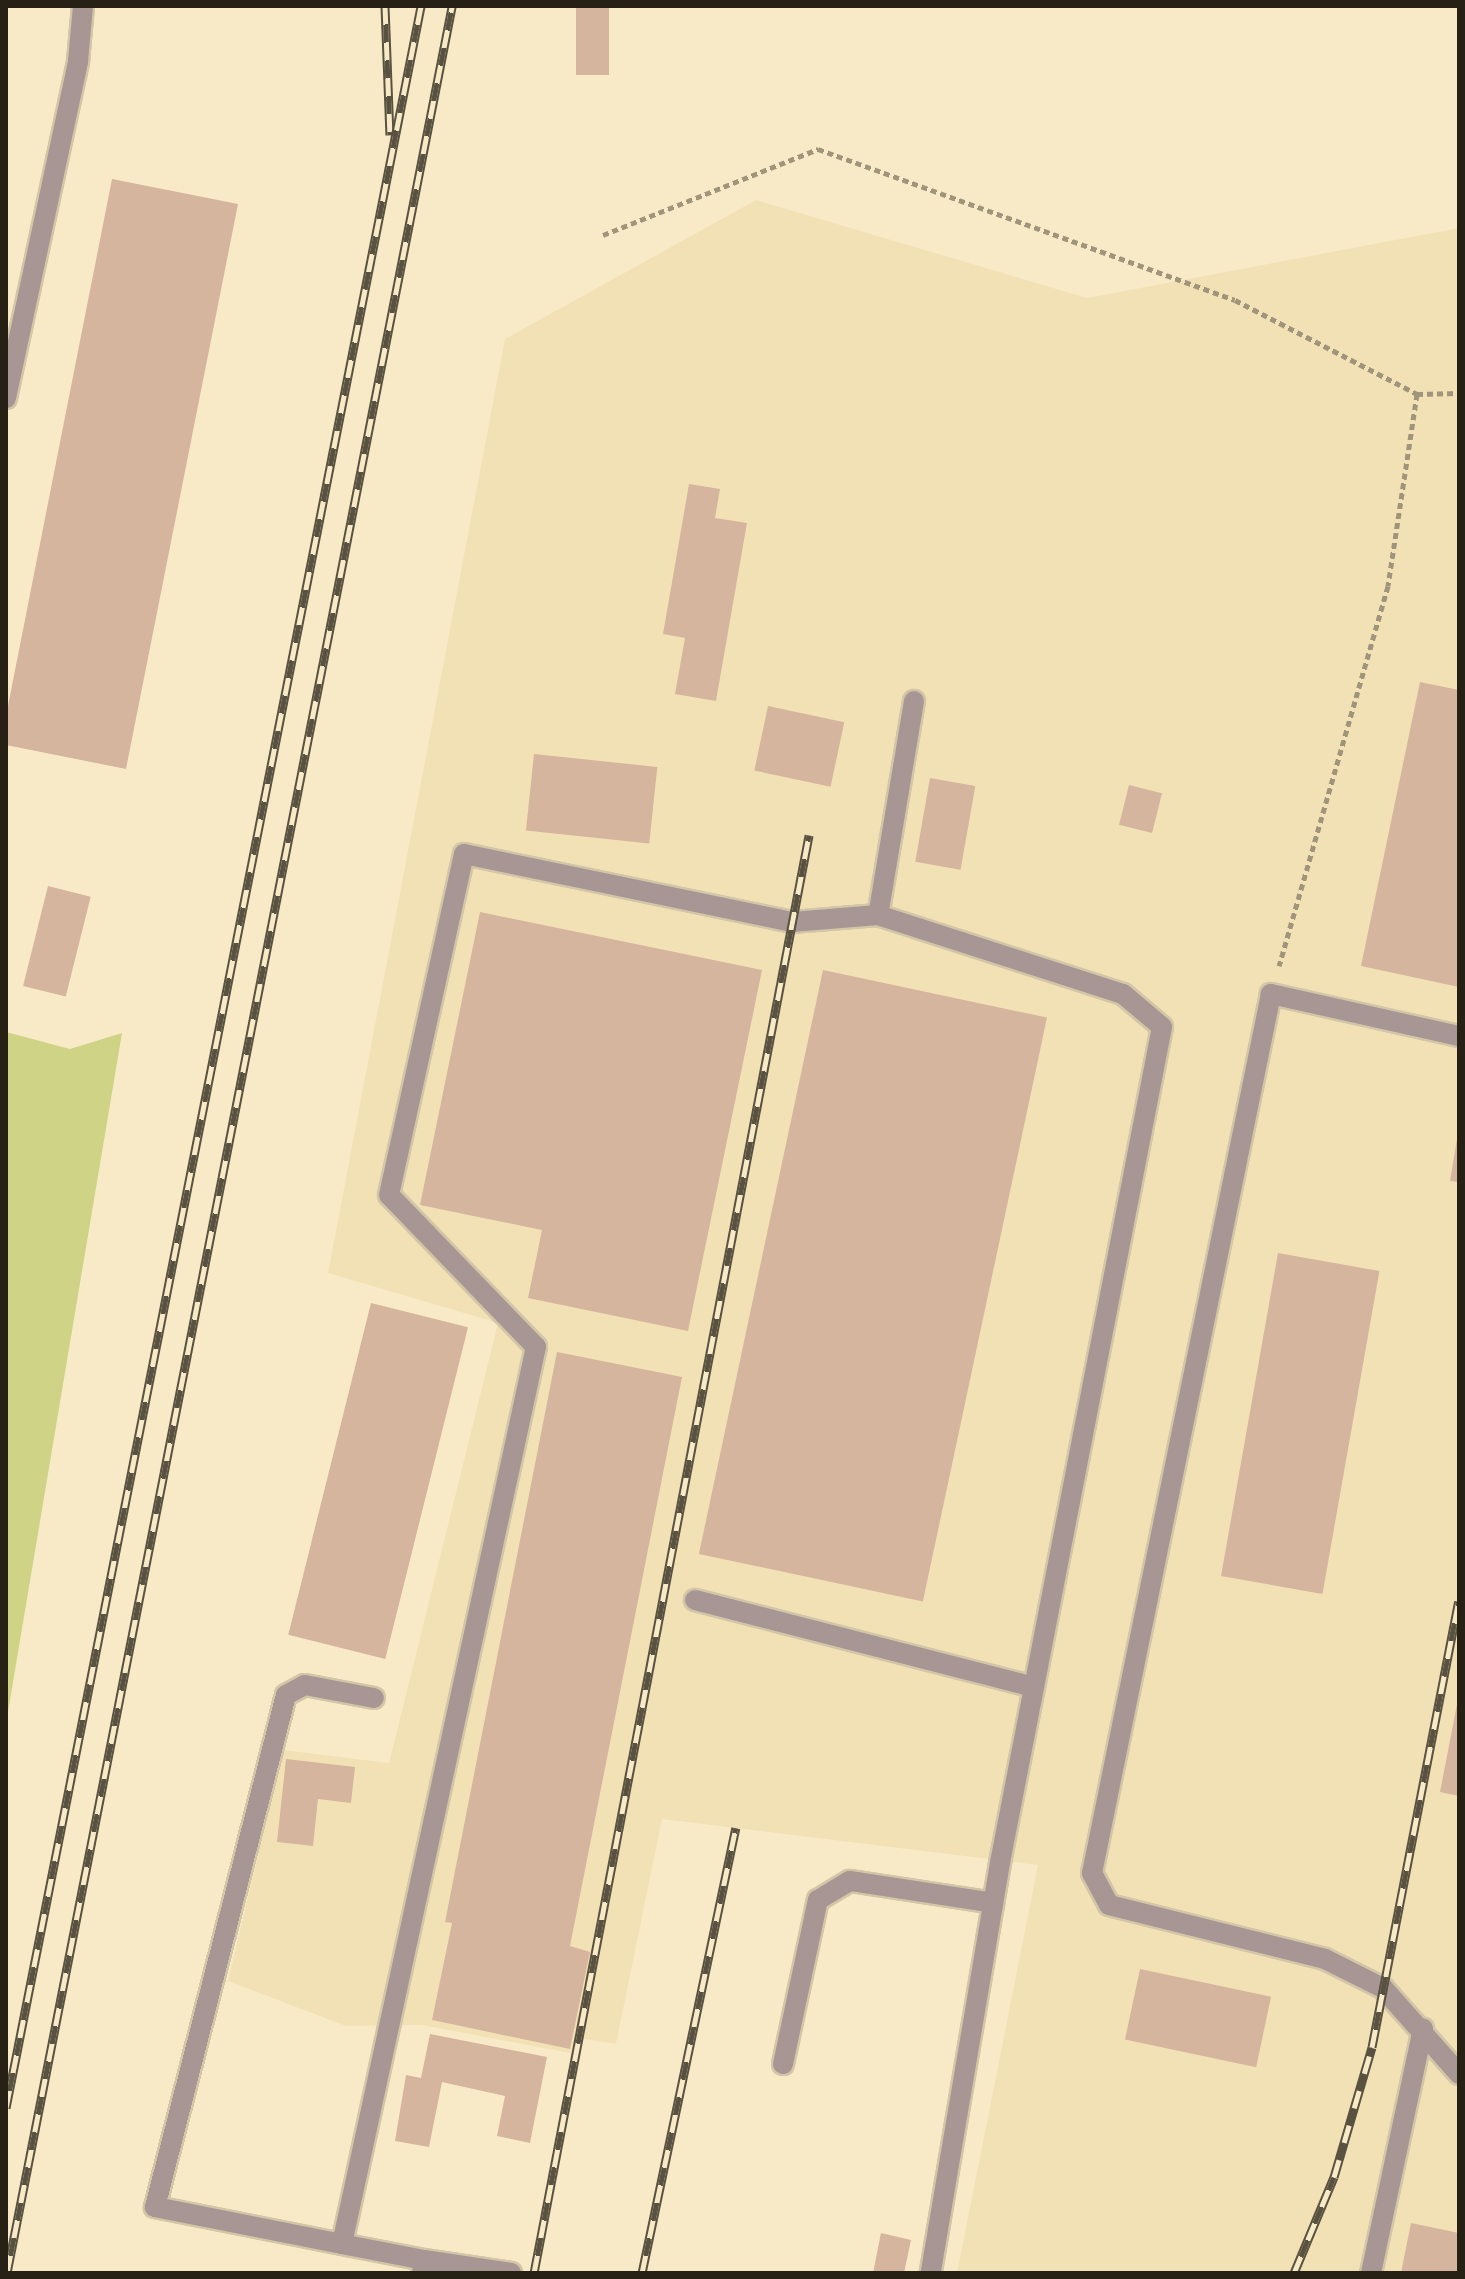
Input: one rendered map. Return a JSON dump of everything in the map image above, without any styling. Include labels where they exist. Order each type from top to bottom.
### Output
[{"type":"lane","points":[[6,398],[78,61],[83,6]]},
{"type":"lane","points":[[878,915],[914,701]]},
{"type":"lane","points":[[342,2244],[536,1347],[389,1195],[464,854],[792,922],[878,915],[1123,994],[1162,1027],[993,1903],[931,2273]]},
{"type":"lane","points":[[1459,1036],[1271,994],[1092,1873],[1109,1905],[1325,1959],[1383,1988],[1423,2028],[1459,2074]]},
{"type":"lane","points":[[695,1600],[1034,1687]]},
{"type":"lane","points":[[374,1698],[305,1685],[286,1695],[155,2207],[342,2244],[423,2266],[511,2273]]},
{"type":"lane","points":[[783,2064],[818,1900],[850,1881],[993,1903]]},
{"type":"lane","points":[[1371,2273],[1423,2028]]},
{"type":"path","points":[[603,235],[818,149],[1235,300],[1417,394],[1459,393]]},
{"type":"path","points":[[1271,994],[1388,586],[1417,394]]},
{"type":"shaded area","points":[[756,200],[1087,298],[1459,228],[1459,2273],[957,2273],[1038,1865],[662,1819],[616,2044],[578,2038],[570,2053],[422,2025],[346,2026],[228,1981],[283,1750],[389,1763],[498,1323],[328,1273],[505,339]]},
{"type":"green space","points":[[6,1032],[70,1049],[122,1033],[6,1724]]},
{"type":"building","points":[[576,6],[609,6],[609,75],[576,75]]},
{"type":"building","points":[[112,179],[238,204],[126,769],[6,745],[6,716]]},
{"type":"building","points":[[689,484],[720,489],[715,518],[747,523],[716,701],[675,694],[685,638],[663,634]]},
{"type":"building","points":[[1420,682],[1459,690],[1459,987],[1361,966]]},
{"type":"building","points":[[768,706],[844,722],[831,787],[754,771]]},
{"type":"building","points":[[534,754],[657,767],[649,844],[526,831]]},
{"type":"building","points":[[930,778],[975,786],[961,870],[915,862]]},
{"type":"building","points":[[1129,785],[1162,793],[1152,833],[1119,825]]},
{"type":"building","points":[[48,886],[91,897],[66,997],[23,986]]},
{"type":"building","points":[[480,912],[762,970],[688,1331],[528,1298],[542,1230],[420,1205]]},
{"type":"building","points":[[823,970],[1047,1018],[923,1602],[699,1554]]},
{"type":"building","points":[[1459,1140],[1459,1182],[1450,1181]]},
{"type":"building","points":[[1278,1253],[1379,1271],[1322,1594],[1221,1576]]},
{"type":"building","points":[[371,1303],[468,1327],[385,1659],[288,1635]]},
{"type":"building","points":[[557,1352],[682,1377],[570,1946],[590,1952],[570,2049],[432,2020],[452,1923],[445,1922]]},
{"type":"building","points":[[1459,1694],[1459,1796],[1440,1792]]},
{"type":"building","points":[[286,1759],[355,1767],[351,1803],[318,1799],[313,1846],[277,1842]]},
{"type":"building","points":[[1140,1969],[1271,1997],[1256,2067],[1125,2039]]},
{"type":"building","points":[[430,2034],[547,2057],[530,2143],[497,2136],[505,2096],[442,2082],[429,2147],[395,2141],[406,2075],[421,2078]]},
{"type":"building","points":[[1411,2223],[1459,2233],[1459,2273],[1401,2273]]},
{"type":"building","points":[[881,2233],[911,2240],[904,2273],[873,2273]]},
{"type":"railway","points":[[385,6],[390,135]]},
{"type":"railway","points":[[6,2108],[421,6]]},
{"type":"railway","points":[[7,2273],[452,6]]},
{"type":"railway","points":[[534,2273],[809,835]]},
{"type":"railway","points":[[1294,2273],[1334,2177],[1372,2047],[1459,1601]]},
{"type":"railway","points":[[642,2273],[736,1828]]}]
